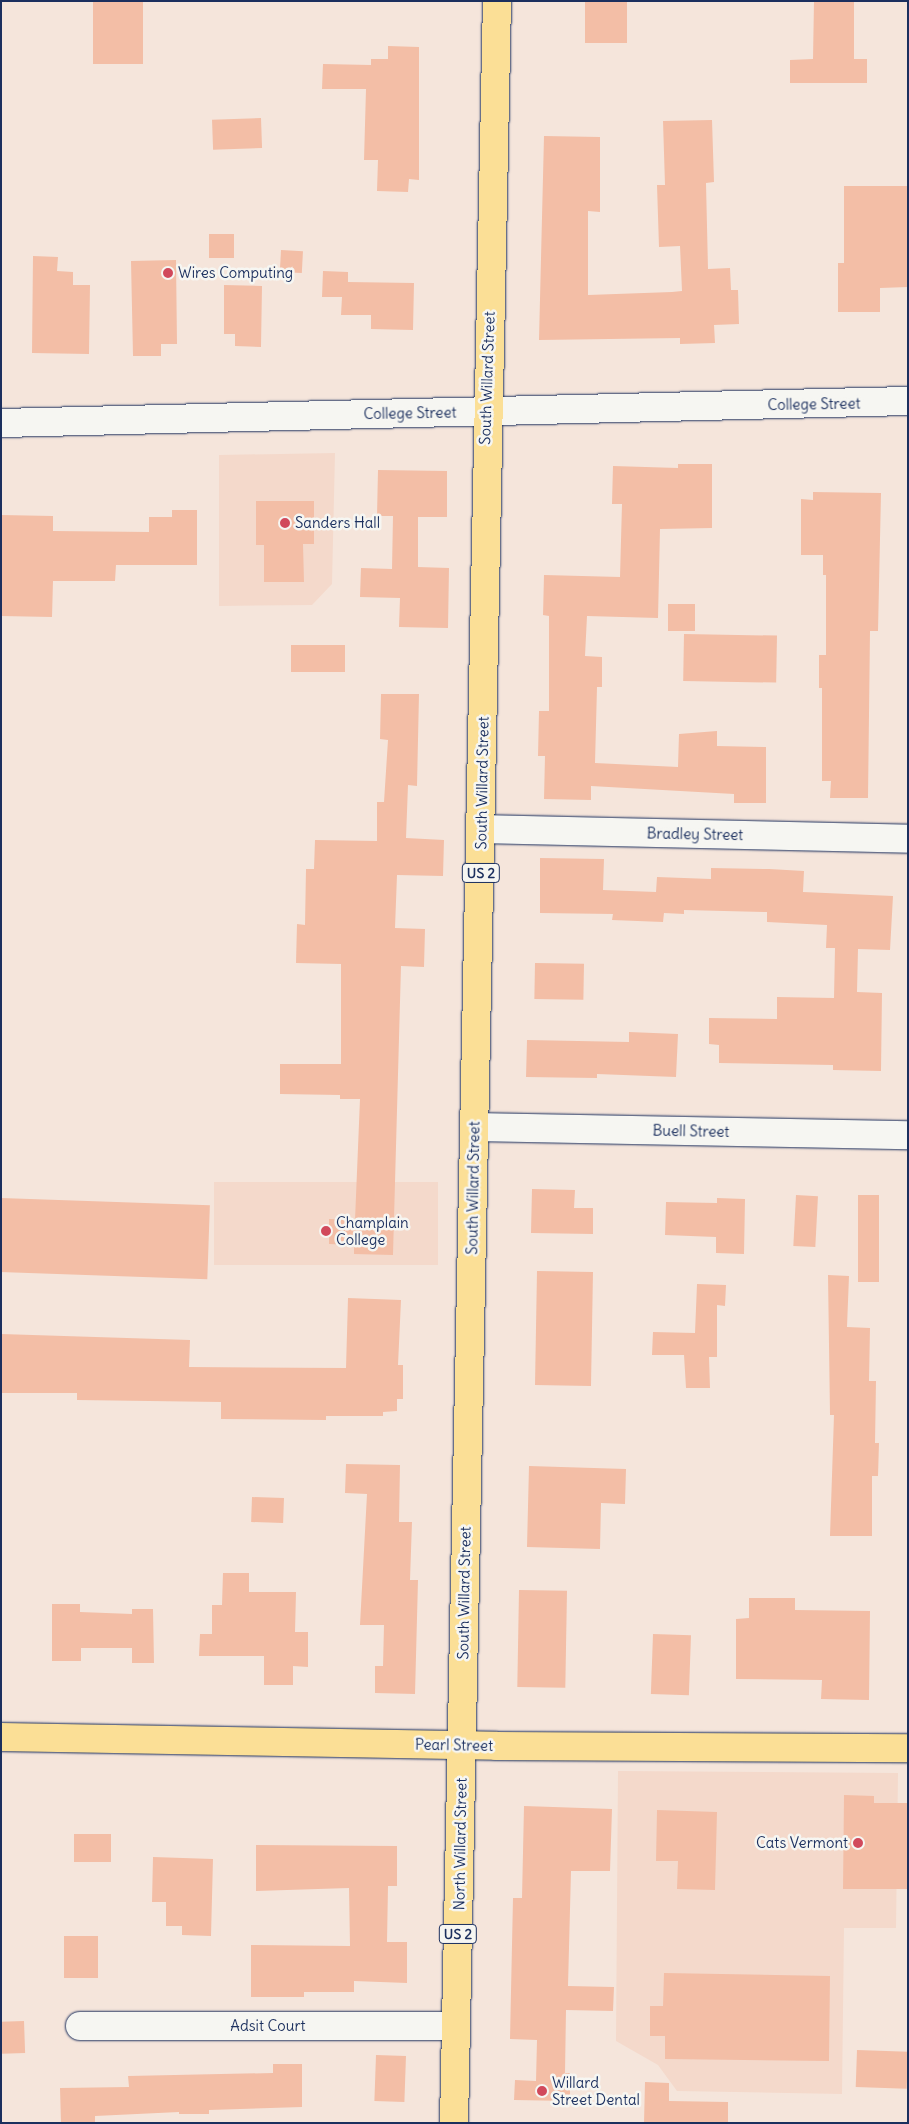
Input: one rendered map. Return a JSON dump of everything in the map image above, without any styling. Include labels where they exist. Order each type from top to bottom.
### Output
[{"type":"main road","name":"South Willard Street","points":[[462,1746],[482,828],[487,412],[496,1]]},
{"type":"main road","name":"Pearl Street","points":[[1,1737],[462,1746],[908,1748]]},
{"type":"main road","name":"North Willard Street","points":[[454,2123],[462,1746]]},
{"type":"street","name":"College Street","points":[[1,423],[908,402]]},
{"type":"street","name":"Bradley Street","points":[[482,828],[908,839]]},
{"type":"street","name":"Buell Street","points":[[475,1127],[908,1135]]},
{"type":"street","name":"Adsit Court","points":[[80,2026],[456,2026]]},
{"type":"shaded area","points":[[335,453],[332,584],[312,605],[219,606],[219,455]]},
{"type":"shaded area","name":"Champlain College","points":[[214,1182],[438,1182],[438,1265],[214,1265]]},
{"type":"shaded area","points":[[618,1771],[898,1773],[896,1928],[844,1928],[842,2094],[677,2091],[658,2065],[616,2041]]},
{"type":"building","points":[[93,1],[143,1],[143,64],[93,64]]},
{"type":"building","points":[[585,1],[627,1],[627,43],[585,43]]},
{"type":"building","points":[[814,1],[854,1],[854,59],[867,59],[867,83],[790,83],[790,60],[813,59]]},
{"type":"building","points":[[388,46],[419,47],[419,180],[409,179],[408,192],[377,191],[378,160],[364,160],[366,89],[322,89],[323,64],[371,65],[371,59],[388,59]]},
{"type":"building","points":[[261,118],[262,148],[213,150],[212,120]]},
{"type":"building","points":[[712,120],[714,182],[706,183],[708,269],[730,268],[731,290],[738,290],[739,324],[714,325],[715,343],[680,344],[680,338],[539,340],[544,136],[600,137],[600,212],[588,211],[588,295],[672,292],[682,291],[680,246],[659,247],[657,185],[665,185],[663,121]]},
{"type":"building","points":[[844,186],[908,186],[908,287],[880,288],[880,312],[838,312],[838,263],[844,263]]},
{"type":"building","points":[[209,234],[234,234],[234,258],[209,258]]},
{"type":"building","points":[[281,250],[303,251],[302,273],[280,272]]},
{"type":"building","points":[[33,256],[58,257],[57,271],[73,272],[73,285],[90,285],[89,354],[32,353]]},
{"type":"building","points":[[176,260],[177,344],[161,344],[161,356],[133,356],[131,261]]},
{"type":"building","points":[[323,271],[348,272],[348,282],[414,283],[413,330],[371,329],[371,315],[341,315],[342,297],[322,297]]},
{"type":"building","points":[[224,285],[262,286],[261,347],[235,346],[235,334],[224,334]]},
{"type":"building","points":[[678,464],[712,464],[712,528],[660,529],[658,618],[587,616],[585,656],[602,657],[602,687],[597,687],[595,763],[678,767],[679,734],[717,731],[717,746],[766,747],[766,803],[734,803],[734,794],[591,786],[591,800],[544,799],[545,756],[538,756],[539,711],[549,711],[549,616],[543,615],[544,575],[620,577],[622,504],[612,504],[613,466],[678,468]]},
{"type":"building","points":[[378,470],[447,471],[447,517],[418,517],[418,567],[449,568],[448,628],[399,627],[400,598],[360,597],[361,568],[392,569],[393,516],[377,516]]},
{"type":"building","points":[[813,492],[881,493],[878,631],[870,631],[868,798],[830,798],[831,781],[822,781],[822,688],[819,688],[819,655],[826,655],[826,575],[823,575],[823,555],[801,555],[801,499],[813,500]]},
{"type":"building","name":"Sanders Hall","points":[[256,501],[314,501],[314,544],[303,544],[304,582],[264,582],[264,545],[256,545]]},
{"type":"building","points":[[172,510],[197,510],[197,565],[116,565],[115,581],[53,581],[52,617],[1,616],[1,515],[53,516],[53,531],[149,532],[149,517],[172,517]]},
{"type":"building","points":[[668,604],[695,604],[695,631],[668,631]]},
{"type":"building","points":[[684,634],[777,636],[776,683],[683,681]]},
{"type":"building","points":[[291,645],[345,645],[345,672],[291,672]]},
{"type":"building","points":[[381,694],[419,694],[417,786],[408,785],[406,838],[444,840],[443,876],[397,875],[395,928],[425,929],[424,967],[401,966],[393,1255],[354,1254],[354,1245],[329,1244],[329,1219],[355,1220],[360,1099],[340,1099],[340,1095],[280,1094],[280,1064],[341,1064],[341,964],[296,963],[297,924],[305,925],[306,869],[314,869],[315,840],[377,841],[377,802],[384,802],[388,740],[380,739]]},
{"type":"building","points":[[540,858],[604,859],[603,890],[656,892],[657,877],[711,879],[711,868],[769,869],[804,871],[803,892],[893,896],[890,950],[858,949],[857,992],[882,993],[881,1071],[833,1070],[833,1065],[719,1063],[719,1045],[709,1044],[709,1018],[777,1019],[777,997],[834,998],[835,948],[826,948],[827,925],[767,922],[767,912],[684,910],[684,914],[664,913],[663,922],[612,920],[613,914],[540,913]]},
{"type":"building","points":[[535,963],[584,964],[583,1000],[534,999]]},
{"type":"building","points":[[629,1032],[678,1034],[676,1077],[597,1074],[597,1078],[526,1077],[527,1040],[629,1042]]},
{"type":"building","points":[[532,1189],[575,1190],[574,1208],[593,1208],[593,1234],[531,1233]]},
{"type":"building","points":[[796,1195],[818,1196],[815,1247],[793,1246]]},
{"type":"building","points":[[858,1195],[879,1195],[879,1282],[858,1282]]},
{"type":"building","points":[[1,1198],[210,1205],[207,1279],[1,1272]]},
{"type":"building","points":[[717,1198],[745,1199],[744,1254],[716,1253],[716,1237],[665,1235],[666,1202],[717,1203]]},
{"type":"building","points":[[537,1271],[593,1272],[591,1386],[535,1385]]},
{"type":"building","points":[[828,1275],[849,1276],[847,1327],[870,1328],[869,1381],[876,1381],[875,1443],[879,1443],[878,1476],[872,1476],[872,1536],[830,1536],[834,1415],[830,1415]]},
{"type":"building","points":[[697,1284],[726,1285],[725,1306],[717,1305],[717,1357],[709,1357],[710,1388],[686,1388],[684,1355],[652,1355],[653,1332],[695,1333]]},
{"type":"building","points":[[348,1298],[401,1300],[398,1365],[403,1365],[403,1399],[397,1399],[397,1411],[383,1412],[383,1416],[326,1416],[326,1420],[221,1419],[221,1402],[77,1400],[77,1393],[1,1393],[1,1334],[190,1340],[189,1367],[346,1368]]},
{"type":"building","points":[[346,1464],[400,1465],[399,1522],[412,1522],[410,1580],[418,1580],[415,1694],[375,1693],[375,1666],[383,1666],[384,1625],[360,1625],[367,1494],[345,1493]]},
{"type":"building","points":[[529,1466],[626,1469],[625,1504],[601,1503],[600,1549],[527,1547]]},
{"type":"building","points":[[252,1497],[284,1498],[283,1523],[251,1522]]},
{"type":"building","points":[[223,1573],[249,1573],[249,1592],[296,1592],[295,1632],[308,1632],[308,1667],[293,1666],[293,1685],[264,1685],[264,1656],[199,1656],[200,1634],[212,1634],[212,1605],[222,1605]]},
{"type":"building","points":[[519,1590],[567,1591],[565,1688],[517,1687]]},
{"type":"building","points":[[749,1598],[795,1598],[795,1610],[870,1611],[869,1700],[821,1699],[822,1680],[736,1679],[736,1619],[749,1618]]},
{"type":"building","points":[[52,1604],[80,1604],[80,1612],[132,1614],[132,1609],[153,1609],[154,1663],[132,1663],[132,1648],[81,1648],[81,1661],[52,1661]]},
{"type":"building","points":[[653,1634],[691,1635],[689,1695],[651,1694]]},
{"type":"building","points":[[844,1795],[874,1796],[874,1803],[908,1803],[908,1889],[843,1889]]},
{"type":"building","points":[[524,1806],[612,1809],[610,1871],[571,1871],[568,1986],[614,1987],[613,2011],[566,2010],[565,2073],[570,2073],[570,2101],[514,2100],[515,2080],[536,2081],[537,2040],[510,2039],[513,1898],[522,1898]]},
{"type":"building","points":[[657,1810],[717,1812],[715,1890],[677,1889],[678,1861],[656,1861]]},
{"type":"building","points":[[74,1834],[111,1834],[111,1862],[74,1862]]},
{"type":"building","points":[[256,1845],[397,1846],[397,1886],[388,1886],[387,1942],[407,1942],[407,1983],[354,1981],[354,1992],[304,1992],[304,1997],[251,1997],[251,1945],[350,1946],[349,1888],[256,1891]]},
{"type":"building","points":[[153,1857],[213,1859],[211,1936],[182,1935],[182,1926],[166,1926],[166,1902],[152,1902]]},
{"type":"building","points":[[64,1936],[98,1936],[98,1978],[64,1978]]},
{"type":"building","points":[[664,1973],[830,1976],[829,2061],[665,2059],[665,2036],[650,2036],[650,2006],[663,2006]]},
{"type":"building","points":[[24,2021],[25,2053],[2,2054],[1,2022]]},
{"type":"building","points":[[857,2050],[908,2052],[907,2089],[856,2087]]},
{"type":"building","points":[[376,2055],[406,2056],[404,2102],[374,2101]]},
{"type":"building","points":[[273,2064],[302,2064],[302,2107],[209,2110],[209,2114],[179,2114],[179,2112],[95,2116],[95,2123],[61,2123],[60,2088],[129,2087],[128,2076],[273,2073]]},
{"type":"building","points":[[645,2082],[669,2083],[669,2101],[728,2102],[728,2123],[644,2123]]},
{"type":"place","name":"Wires Computing","points":[[168,273]]},
{"type":"place","name":"Sanders Hall","points":[[285,523]]},
{"type":"place","name":"Champlain College","points":[[326,1231]]},
{"type":"place","name":"Cats Vermont","points":[[858,1843]]},
{"type":"place","name":"Willard Street Dental","points":[[542,2091]]}]
